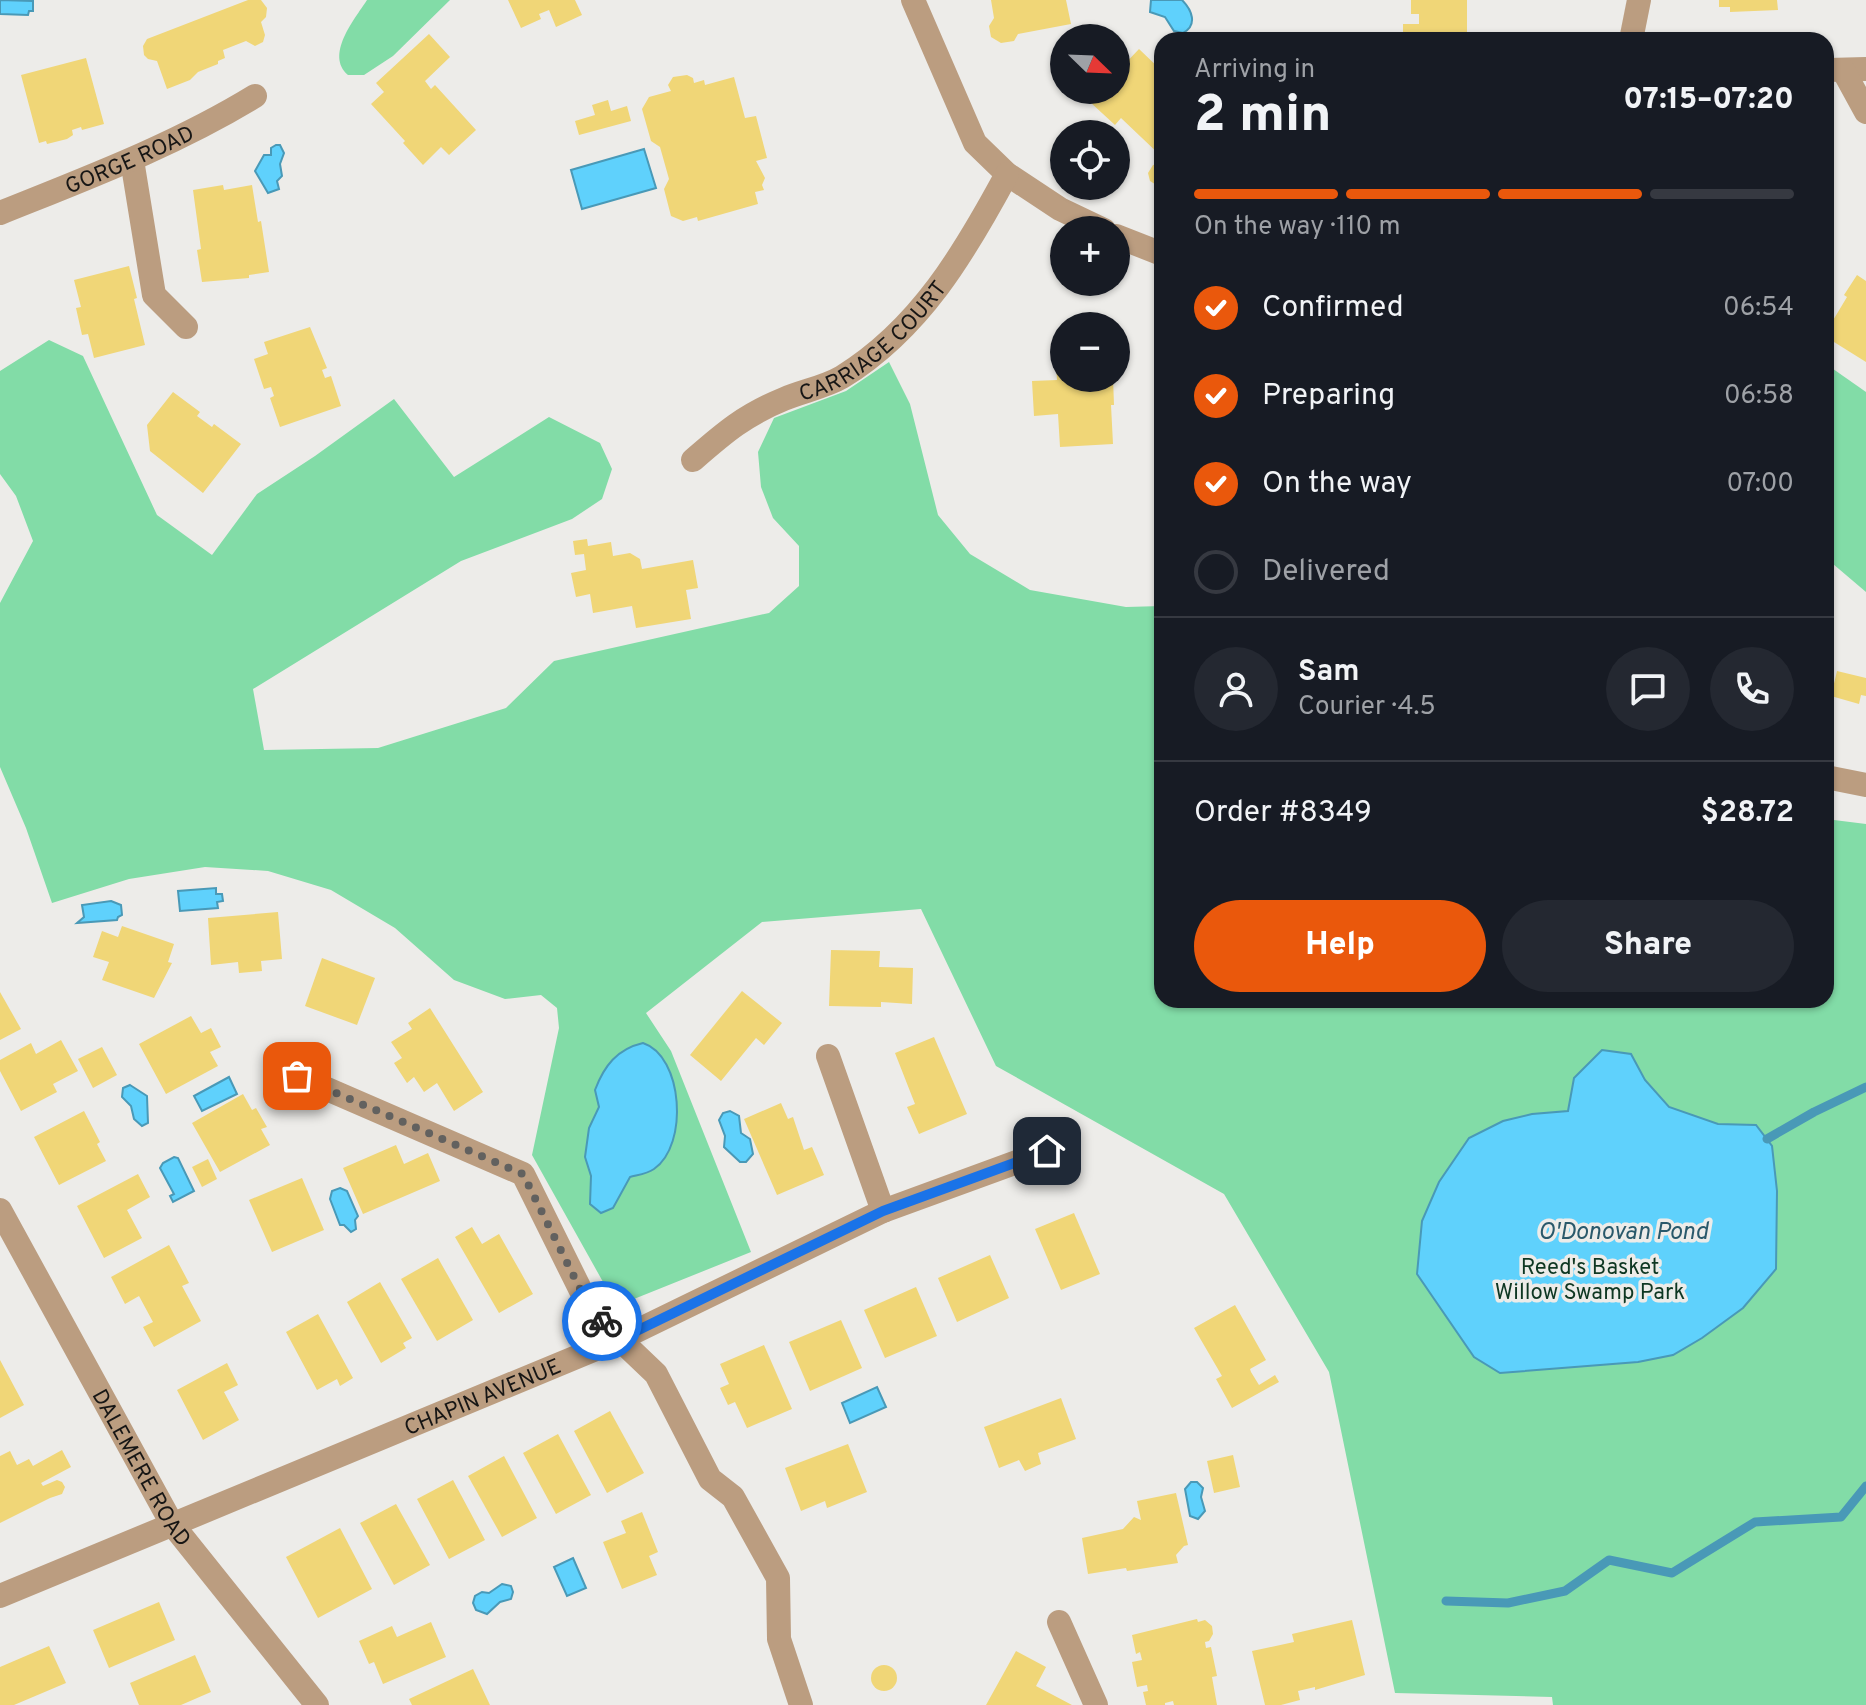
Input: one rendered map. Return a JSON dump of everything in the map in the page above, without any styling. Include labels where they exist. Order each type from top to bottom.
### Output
[{"type":"street","points":[[913,0],[975,143],[1007,174],[1075,216]]},
{"type":"street","points":[[1633,32],[1639,0]]},
{"type":"street","points":[[1845,70],[1866,112]]},
{"type":"street","name":"GORGE ROAD","points":[[0,213],[132,160],[207,125],[255,96]]},
{"type":"street","points":[[132,160],[154,295],[186,327]]},
{"type":"street","name":"CARRIAGE COURT","points":[[693,460],[737,422],[784,399],[840,378],[894,337],[950,273],[1007,174]]},
{"type":"street","points":[[1130,241],[1154,251]]},
{"type":"street","points":[[1834,779],[1866,785]]},
{"type":"street","points":[[828,1056],[883,1211]]},
{"type":"street","points":[[297,1076],[523,1174],[592,1313],[656,1374],[710,1479],[733,1497],[778,1578],[779,1639],[801,1705]]},
{"type":"street","name":"CHAPIN AVENUE","points":[[0,1596],[620,1339],[883,1211],[1047,1151]]},
{"type":"street","name":"DALEMERE ROAD","points":[[0,1210],[172,1524],[317,1705]]},
{"type":"street","points":[[1059,1622],[1096,1705]]},
{"type":"green space","points":[[367,0],[450,0],[393,56],[364,75],[348,75],[339,58],[340,48],[349,27]]},
{"type":"green space","name":"Reed's Basket Willow Swamp Park","points":[[49,340],[83,356],[157,515],[212,555],[257,494],[394,399],[454,477],[549,417],[600,443],[612,469],[602,499],[572,519],[461,561],[253,689],[264,750],[378,748],[506,708],[554,661],[769,613],[799,586],[799,546],[773,518],[761,487],[758,452],[774,418],[846,391],[889,362],[910,404],[938,515],[970,554],[1030,590],[1126,607],[1154,606],[1154,1008],[1834,1008],[1834,820],[1866,824],[1866,1705],[1553,1705],[1552,1697],[1395,1693],[1329,1372],[1224,1194],[996,1066],[921,909],[762,922],[646,1013],[671,1051],[751,1252],[624,1303],[612,1298],[532,1155],[559,1028],[557,1008],[541,995],[505,999],[454,980],[395,928],[331,890],[268,871],[205,867],[129,879],[52,903],[26,828],[0,767],[0,603],[33,541],[16,496],[0,474],[0,371]]},
{"type":"green space","points":[[1834,370],[1866,392],[1866,592],[1834,565]]},
{"type":"water","points":[[0,0],[33,1],[33,11],[29,11],[28,15],[0,14]]},
{"type":"water","points":[[1151,0],[1182,0],[1191,13],[1191,26],[1185,32],[1174,31],[1165,17],[1150,12]]},
{"type":"water","points":[[280,145],[284,153],[280,164],[282,176],[277,181],[279,189],[268,193],[255,171],[264,155],[271,155],[271,148]]},
{"type":"water","points":[[644,149],[656,188],[582,209],[571,170]]},
{"type":"water","points":[[216,888],[216,894],[222,894],[223,901],[217,902],[218,908],[180,911],[178,891]]},
{"type":"water","points":[[111,901],[121,905],[122,915],[117,920],[77,923],[84,917],[82,905]]},
{"type":"water","points":[[643,1043],[656,1051],[667,1065],[673,1082],[677,1102],[673,1141],[654,1169],[630,1177],[613,1208],[601,1213],[590,1204],[591,1176],[585,1157],[589,1128],[599,1107],[595,1090],[603,1073],[619,1054]]},
{"type":"water","name":"O'Donovan Pond","points":[[1602,1050],[1631,1054],[1645,1080],[1669,1107],[1718,1124],[1756,1125],[1772,1146],[1777,1191],[1776,1269],[1743,1308],[1673,1355],[1638,1362],[1500,1373],[1474,1357],[1417,1274],[1422,1221],[1439,1182],[1469,1138],[1503,1121],[1532,1114],[1568,1111],[1574,1078]]},
{"type":"water","points":[[229,1077],[237,1094],[202,1111],[194,1096]]},
{"type":"water","points":[[130,1085],[147,1096],[148,1123],[142,1126],[134,1119],[131,1106],[122,1097],[123,1088]]},
{"type":"water","points":[[730,1111],[739,1116],[741,1133],[750,1139],[753,1154],[746,1162],[740,1162],[724,1147],[725,1136],[719,1120],[723,1113]]},
{"type":"water","points":[[174,1157],[178,1158],[194,1191],[173,1202],[170,1196],[174,1194],[160,1168]]},
{"type":"water","points":[[340,1188],[347,1191],[358,1216],[356,1229],[351,1232],[340,1225],[330,1199],[332,1191]]},
{"type":"water","points":[[877,1387],[886,1407],[850,1423],[842,1403]]},
{"type":"water","points":[[1191,1482],[1197,1482],[1203,1488],[1201,1497],[1205,1511],[1198,1519],[1190,1516],[1185,1489]]},
{"type":"water","points":[[573,1558],[586,1588],[567,1596],[554,1567]]},
{"type":"water","points":[[502,1584],[511,1586],[511,1599],[500,1602],[487,1614],[476,1610],[473,1603],[475,1596],[482,1592],[489,1593]]},
{"type":"building","points":[[248,0],[261,0],[267,8],[266,17],[261,22],[265,35],[263,42],[255,46],[246,41],[223,50],[225,58],[218,64],[167,89],[157,61],[144,55],[143,46],[147,39]]},
{"type":"building","points":[[508,0],[575,0],[582,15],[556,27],[549,10],[539,14],[541,19],[521,28]]},
{"type":"building","points":[[991,0],[1066,0],[1071,24],[1050,24],[1050,28],[1018,34],[1014,41],[1001,43],[991,37],[989,26],[994,18]]},
{"type":"building","points":[[1411,0],[1467,0],[1467,32],[1403,32],[1403,24],[1419,24],[1419,14],[1411,14]]},
{"type":"building","points":[[1719,0],[1777,0],[1778,10],[1730,12],[1730,7],[1719,7]]},
{"type":"building","points":[[429,34],[450,57],[425,81],[431,89],[435,85],[476,130],[449,155],[441,147],[423,165],[371,104],[384,92],[376,83]]},
{"type":"building","points":[[1139,49],[1154,63],[1154,149],[1130,127],[1130,120],[1110,120],[1092,104],[1130,104],[1130,58]]},
{"type":"building","points":[[86,58],[104,124],[72,130],[73,135],[67,139],[39,143],[21,75]]},
{"type":"building","points":[[687,75],[693,78],[694,83],[704,80],[705,85],[734,77],[745,118],[756,116],[767,158],[756,161],[765,178],[762,185],[764,190],[755,192],[758,204],[698,221],[697,217],[683,221],[671,216],[664,189],[669,179],[660,147],[651,141],[642,109],[649,97],[671,91],[668,85],[673,77]]},
{"type":"building","points":[[608,100],[611,111],[627,106],[631,121],[579,135],[575,121],[595,115],[592,105]]},
{"type":"building","points":[[1154,165],[1154,184],[1148,173]]},
{"type":"building","points":[[223,185],[224,190],[252,185],[269,272],[249,275],[249,278],[202,282],[193,190]]},
{"type":"building","points":[[129,266],[145,345],[94,358],[88,334],[82,335],[76,308],[81,307],[74,280]]},
{"type":"building","points":[[1857,275],[1866,281],[1866,362],[1834,342],[1834,319],[1847,297],[1844,295]]},
{"type":"building","points":[[310,327],[327,368],[322,370],[325,378],[331,376],[341,406],[280,427],[270,398],[274,396],[271,387],[264,389],[254,359],[268,354],[264,342]]},
{"type":"building","points":[[1050,380],[1050,392],[1114,392],[1113,444],[1060,447],[1058,414],[1034,416],[1032,381]]},
{"type":"building","points":[[173,392],[200,412],[197,416],[241,444],[203,493],[150,451],[147,425]]},
{"type":"building","points":[[587,539],[588,546],[611,542],[613,556],[630,553],[640,559],[642,569],[693,560],[698,588],[686,590],[691,619],[636,628],[632,606],[593,613],[590,594],[576,597],[571,573],[586,570],[584,554],[575,555],[573,541]]},
{"type":"building","points":[[1837,671],[1866,678],[1866,696],[1861,695],[1859,704],[1834,697]]},
{"type":"building","points":[[278,912],[282,959],[261,961],[262,971],[239,973],[238,962],[211,965],[208,918]]},
{"type":"building","points":[[122,926],[174,944],[168,962],[172,963],[154,998],[102,980],[109,962],[93,957],[102,931],[118,937]]},
{"type":"building","points":[[831,950],[880,951],[879,967],[913,968],[912,1004],[881,1002],[881,1007],[829,1006]]},
{"type":"building","points":[[322,958],[375,978],[357,1025],[305,1006]]},
{"type":"building","points":[[742,991],[782,1023],[764,1045],[756,1038],[721,1081],[690,1055]]},
{"type":"building","points":[[0,992],[21,1029],[0,1040]]},
{"type":"building","points":[[430,1008],[483,1092],[454,1111],[437,1083],[424,1092],[414,1077],[407,1083],[394,1063],[402,1058],[391,1042],[412,1029],[408,1023]]},
{"type":"building","points":[[191,1016],[201,1033],[211,1028],[221,1047],[210,1052],[218,1066],[166,1094],[139,1044]]},
{"type":"building","points":[[934,1037],[967,1114],[919,1134],[907,1107],[915,1104],[895,1053]]},
{"type":"building","points":[[61,1040],[78,1071],[53,1084],[57,1092],[21,1111],[0,1071],[0,1060],[31,1043],[36,1054]]},
{"type":"building","points":[[102,1047],[117,1075],[93,1088],[78,1059]]},
{"type":"building","points":[[243,1094],[267,1127],[261,1129],[270,1145],[220,1172],[192,1123]]},
{"type":"building","points":[[781,1103],[788,1119],[793,1117],[804,1150],[812,1147],[824,1175],[777,1195],[744,1119]]},
{"type":"building","points":[[84,1111],[106,1161],[59,1185],[34,1137]]},
{"type":"building","points":[[396,1145],[404,1164],[428,1153],[440,1181],[363,1214],[343,1168]]},
{"type":"building","points":[[208,1159],[217,1179],[202,1187],[192,1167]]},
{"type":"building","points":[[138,1174],[150,1197],[127,1210],[142,1238],[104,1258],[77,1206]]},
{"type":"building","points":[[302,1178],[324,1230],[272,1252],[249,1200]]},
{"type":"building","points":[[1074,1213],[1100,1274],[1061,1290],[1035,1229]]},
{"type":"building","points":[[472,1227],[482,1244],[499,1234],[533,1294],[499,1313],[455,1237]]},
{"type":"building","points":[[169,1245],[189,1283],[182,1286],[201,1321],[154,1347],[143,1327],[153,1322],[139,1296],[125,1304],[111,1277]]},
{"type":"building","points":[[990,1255],[1009,1298],[957,1322],[938,1278]]},
{"type":"building","points":[[438,1258],[473,1320],[437,1341],[401,1279]]},
{"type":"building","points":[[380,1282],[412,1338],[403,1343],[406,1348],[381,1363],[347,1302]]},
{"type":"building","points":[[916,1287],[937,1336],[885,1358],[864,1310]]},
{"type":"building","points":[[1235,1305],[1266,1360],[1250,1369],[1251,1372],[1259,1385],[1275,1375],[1279,1382],[1232,1408],[1216,1379],[1222,1376],[1194,1328]]},
{"type":"building","points":[[318,1314],[353,1378],[340,1386],[337,1379],[317,1390],[286,1332]]},
{"type":"building","points":[[841,1320],[862,1368],[810,1391],[789,1342]]},
{"type":"building","points":[[764,1345],[792,1409],[747,1428],[735,1402],[728,1405],[720,1388],[729,1384],[720,1364]]},
{"type":"building","points":[[0,1360],[24,1405],[0,1418]]},
{"type":"building","points":[[227,1363],[238,1385],[224,1392],[239,1420],[203,1440],[177,1390]]},
{"type":"building","points":[[1061,1398],[1076,1439],[1038,1453],[1041,1464],[1025,1471],[1019,1460],[999,1468],[984,1427]]},
{"type":"building","points":[[610,1411],[644,1473],[607,1493],[574,1431]]},
{"type":"building","points":[[558,1434],[591,1495],[556,1514],[523,1453]]},
{"type":"building","points":[[848,1444],[867,1492],[827,1508],[825,1501],[801,1511],[785,1468]]},
{"type":"building","points":[[62,1450],[71,1467],[41,1483],[43,1486],[57,1480],[62,1482],[65,1487],[62,1494],[0,1523],[0,1456],[10,1451],[17,1465],[29,1459],[33,1466]]},
{"type":"building","points":[[1233,1455],[1240,1487],[1214,1493],[1207,1461]]},
{"type":"building","points":[[504,1456],[537,1518],[502,1537],[468,1476]]},
{"type":"building","points":[[453,1480],[485,1540],[449,1559],[417,1499]]},
{"type":"building","points":[[1176,1493],[1188,1545],[1176,1555],[1178,1563],[1088,1574],[1082,1538],[1123,1529],[1134,1517],[1141,1520],[1137,1501]]},
{"type":"building","points":[[396,1504],[430,1565],[394,1585],[360,1523]]},
{"type":"building","points":[[642,1512],[658,1552],[649,1556],[657,1575],[622,1589],[603,1542],[626,1533],[621,1521]]},
{"type":"building","points":[[340,1528],[372,1589],[318,1618],[286,1557]]},
{"type":"building","points":[[159,1602],[175,1640],[109,1668],[93,1630]]},
{"type":"building","points":[[1197,1619],[1198,1622],[1205,1620],[1212,1626],[1213,1634],[1205,1642],[1206,1648],[1211,1647],[1217,1676],[1212,1677],[1217,1705],[1174,1705],[1173,1701],[1165,1705],[1146,1705],[1143,1692],[1148,1691],[1147,1685],[1137,1687],[1132,1662],[1142,1660],[1140,1652],[1136,1654],[1132,1635]]},
{"type":"building","points":[[1352,1620],[1365,1675],[1315,1690],[1315,1687],[1298,1691],[1300,1700],[1265,1705],[1252,1651],[1294,1642],[1292,1634]]},
{"type":"building","points":[[431,1622],[446,1657],[383,1684],[374,1662],[369,1664],[359,1641],[392,1626],[397,1637]]},
{"type":"building","points":[[49,1646],[66,1683],[14,1705],[0,1705],[0,1667]]},
{"type":"building","points":[[1016,1651],[1046,1667],[1036,1686],[1072,1705],[986,1705]]},
{"type":"building","points":[[195,1655],[211,1692],[181,1705],[139,1705],[130,1683]]},
{"type":"building","points":[[884,1665],[893,1669],[897,1678],[893,1687],[884,1691],[875,1687],[871,1678],[875,1669]]},
{"type":"building","points":[[473,1669],[490,1705],[412,1705],[409,1699]]},
{"type":"waterway","points":[[1767,1139],[1866,1087]]},
{"type":"waterway","points":[[1446,1601],[1508,1603],[1565,1591],[1609,1560],[1672,1573],[1755,1522],[1841,1517],[1866,1486]]},
{"type":"way so far","points":[[297,1076],[523,1174],[592,1313],[602,1321]]},
{"type":"route","points":[[602,1321],[620,1339],[883,1211],[1047,1151]]}]
